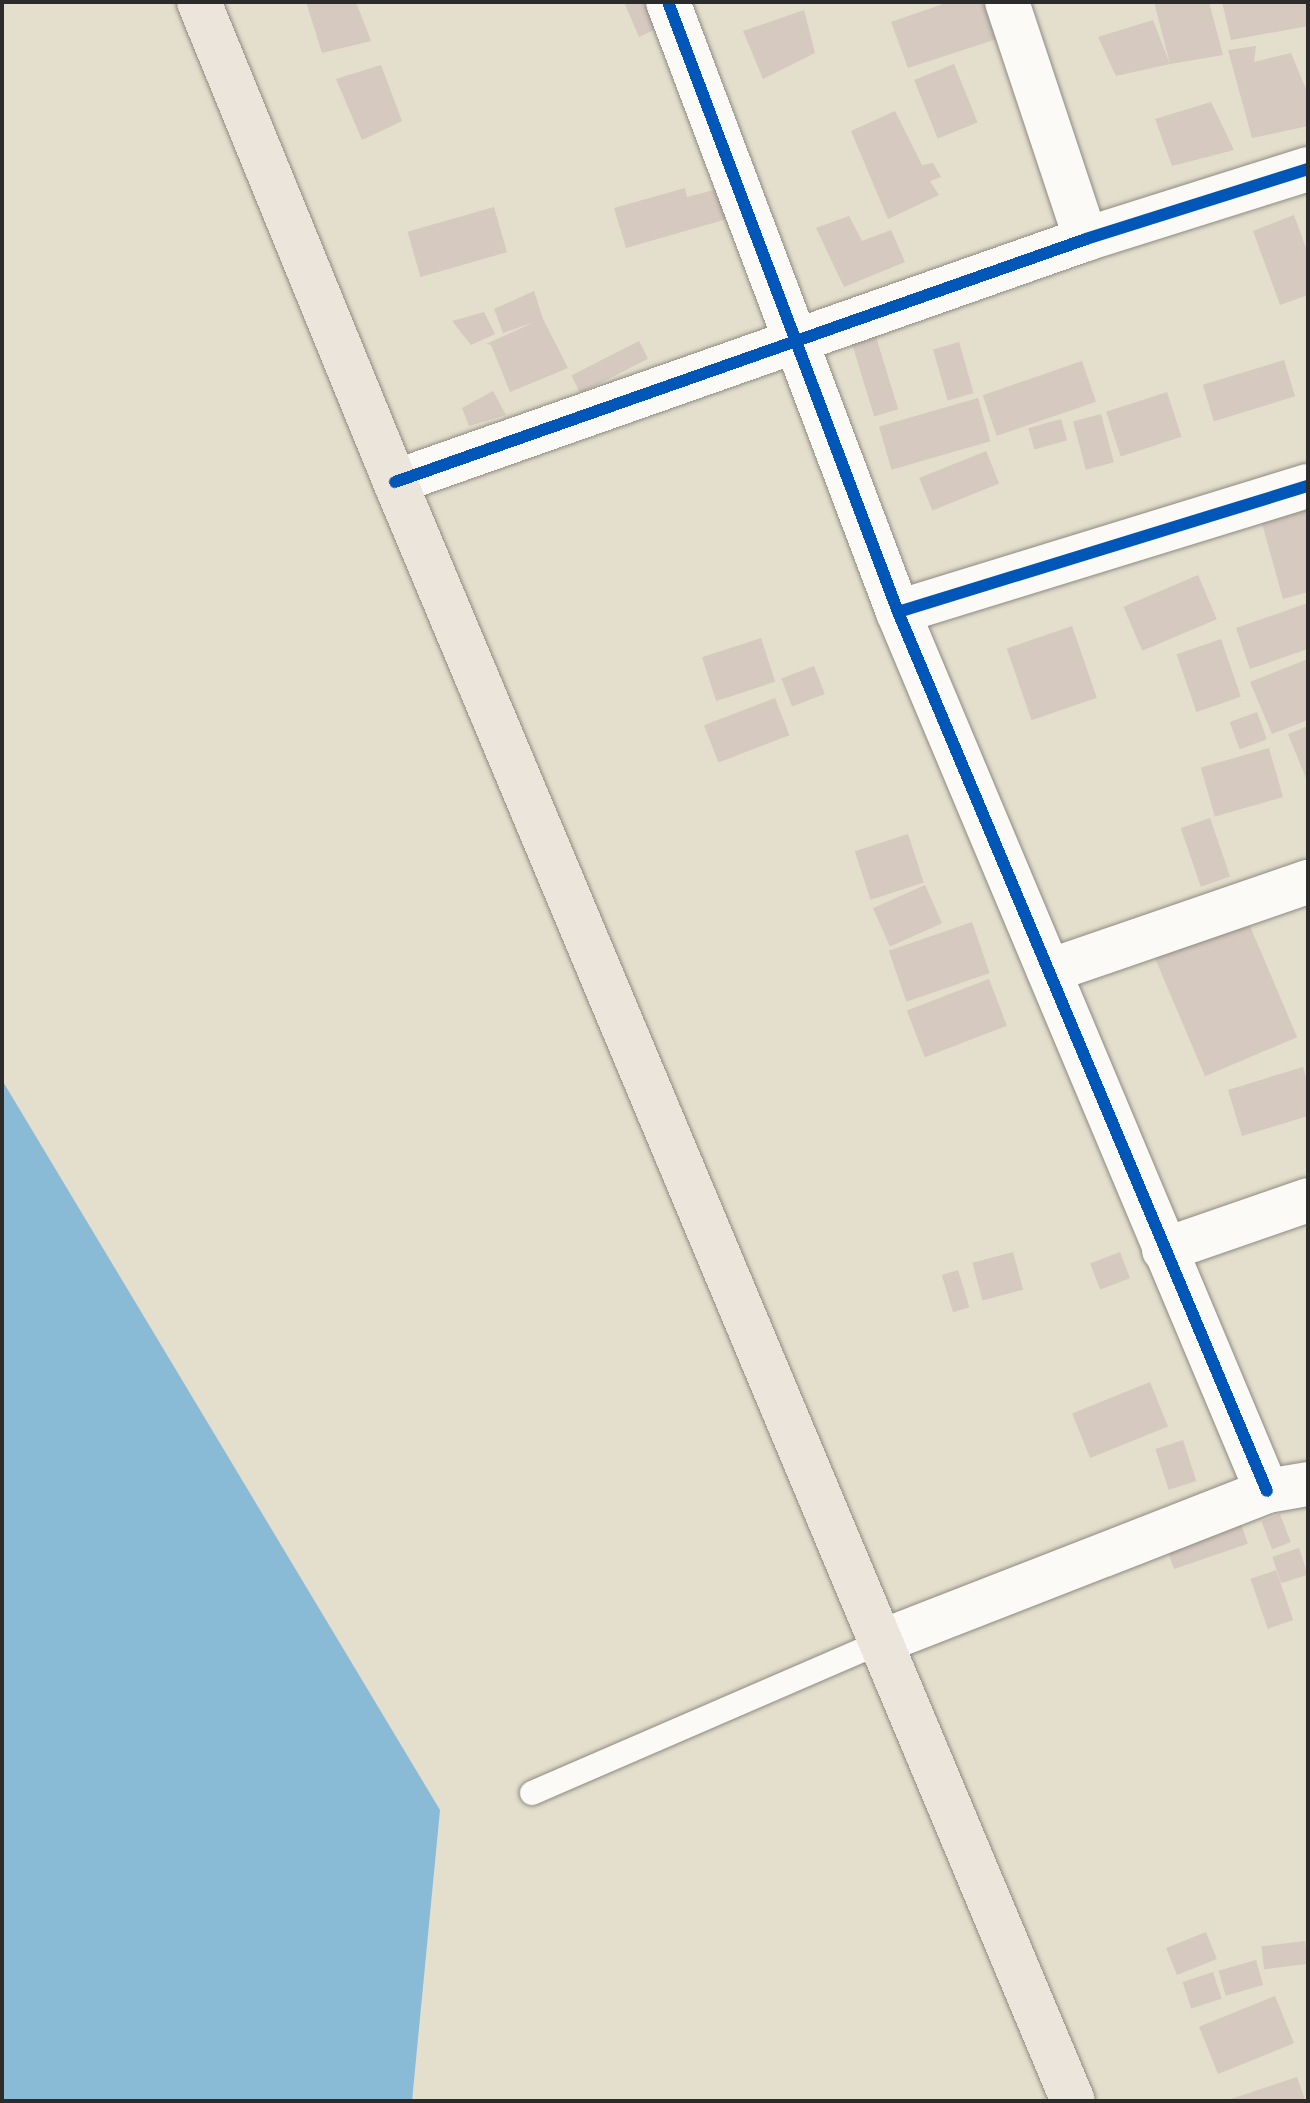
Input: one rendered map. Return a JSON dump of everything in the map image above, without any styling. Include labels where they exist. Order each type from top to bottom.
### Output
[{"type":"highway","points":[[199,2],[395,482],[883,1641],[1073,2101]]},
{"type":"street","points":[[668,2],[898,612],[1164,1250],[1288,1488],[883,1641]]},
{"type":"street","points":[[1007,2],[1086,239]]},
{"type":"street","points":[[395,482],[1086,239],[1308,169]]},
{"type":"street","points":[[898,612],[1308,486]]},
{"type":"street","points":[[1049,971],[1308,882]]},
{"type":"street","points":[[1164,1250],[1308,1200]]},
{"type":"lane","points":[[532,1793],[883,1641]]},
{"type":"water","points":[[2,1080],[440,1810],[412,2101],[2,2101]]},
{"type":"building","points":[[306,2],[356,2],[371,41],[322,53]]},
{"type":"building","points":[[624,2],[666,2],[675,20],[639,37]]},
{"type":"building","points":[[949,2],[1001,2],[1012,34],[908,68],[891,22]]},
{"type":"building","points":[[1154,2],[1209,2],[1223,55],[1170,64]]},
{"type":"building","points":[[1222,2],[1308,2],[1308,26],[1231,40]]},
{"type":"building","points":[[804,10],[815,53],[763,79],[743,31]]},
{"type":"building","points":[[1153,20],[1170,64],[1116,76],[1098,37]]},
{"type":"building","points":[[1256,46],[1254,62],[1291,53],[1308,94],[1308,126],[1252,138],[1228,50]]},
{"type":"building","points":[[954,64],[978,122],[938,139],[914,80]]},
{"type":"building","points":[[381,65],[402,121],[362,140],[336,79]]},
{"type":"building","points":[[1211,102],[1234,150],[1172,166],[1155,119]]},
{"type":"building","points":[[895,111],[922,165],[933,163],[941,177],[930,181],[939,195],[888,219],[851,131]]},
{"type":"building","points":[[685,188],[687,197],[718,189],[727,219],[626,248],[614,208]]},
{"type":"building","points":[[494,207],[507,252],[420,277],[407,232]]},
{"type":"building","points":[[1294,215],[1308,254],[1308,295],[1280,305],[1253,231]]},
{"type":"building","points":[[849,216],[862,241],[891,230],[905,262],[844,287],[816,228]]},
{"type":"building","points":[[534,291],[543,319],[568,368],[510,392],[491,345],[486,344],[535,322],[503,333],[494,309]]},
{"type":"building","points":[[484,312],[495,334],[471,345],[452,321]]},
{"type":"building","points":[[873,327],[898,409],[874,417],[849,334]]},
{"type":"building","points":[[639,341],[648,359],[580,393],[571,376]]},
{"type":"building","points":[[959,342],[974,393],[948,400],[933,349]]},
{"type":"building","points":[[1284,360],[1295,396],[1214,421],[1203,385]]},
{"type":"building","points":[[1082,361],[1096,402],[997,436],[983,395]]},
{"type":"building","points":[[493,391],[506,415],[469,426],[462,408]]},
{"type":"building","points":[[1167,392],[1182,437],[1121,456],[1106,412]]},
{"type":"building","points":[[978,398],[990,441],[891,470],[879,426]]},
{"type":"building","points":[[1101,414],[1114,462],[1086,470],[1073,422]]},
{"type":"building","points":[[1061,419],[1067,440],[1034,450],[1028,428]]},
{"type":"building","points":[[986,451],[999,483],[932,510],[919,478]]},
{"type":"building","points":[[1308,507],[1308,592],[1283,599],[1261,520]]},
{"type":"building","points":[[1198,575],[1217,619],[1142,651],[1123,607]]},
{"type":"building","points":[[1308,603],[1308,649],[1250,669],[1236,628]]},
{"type":"building","points":[[1072,626],[1097,698],[1032,720],[1007,648]]},
{"type":"building","points":[[761,638],[775,682],[716,701],[702,657]]},
{"type":"building","points":[[1221,639],[1241,697],[1196,712],[1177,654]]},
{"type":"building","points":[[1308,659],[1308,720],[1272,734],[1250,682]]},
{"type":"building","points":[[814,666],[825,694],[792,707],[781,679]]},
{"type":"building","points":[[775,698],[789,735],[718,763],[704,725]]},
{"type":"building","points":[[1257,712],[1267,739],[1240,749],[1230,722]]},
{"type":"building","points":[[1308,726],[1308,783],[1288,734]]},
{"type":"building","points":[[1269,748],[1283,797],[1215,817],[1201,768]]},
{"type":"building","points":[[1210,818],[1230,877],[1201,887],[1181,828]]},
{"type":"building","points":[[908,834],[924,883],[871,900],[855,851]]},
{"type":"building","points":[[925,885],[942,923],[890,947],[873,908]]},
{"type":"building","points":[[1244,912],[1297,1037],[1205,1076],[1152,951]]},
{"type":"building","points":[[972,922],[990,973],[906,1002],[889,951]]},
{"type":"building","points":[[989,979],[1007,1026],[925,1057],[907,1011]]},
{"type":"building","points":[[1303,1067],[1308,1084],[1308,1116],[1242,1136],[1228,1090]]},
{"type":"building","points":[[1013,1252],[1023,1290],[983,1301],[972,1263]]},
{"type":"building","points":[[1120,1252],[1130,1278],[1100,1290],[1090,1263]]},
{"type":"building","points":[[958,1270],[969,1307],[953,1312],[942,1275]]},
{"type":"building","points":[[1150,1382],[1168,1427],[1090,1458],[1072,1413]]},
{"type":"building","points":[[1183,1440],[1196,1481],[1169,1490],[1155,1449]]},
{"type":"building","points":[[1280,1514],[1291,1542],[1272,1549],[1261,1521]]},
{"type":"building","points":[[1240,1521],[1248,1544],[1174,1569],[1166,1546]]},
{"type":"building","points":[[1299,1548],[1308,1575],[1281,1583],[1272,1557]]},
{"type":"building","points":[[1276,1570],[1293,1620],[1268,1629],[1250,1579]]},
{"type":"building","points":[[1206,1932],[1217,1959],[1177,1975],[1166,1948]]},
{"type":"building","points":[[1305,1941],[1308,1964],[1264,1969],[1261,1946]]},
{"type":"building","points":[[1256,1960],[1263,1985],[1226,1996],[1219,1971]]},
{"type":"building","points":[[1213,1972],[1222,1999],[1191,2009],[1183,1982]]},
{"type":"building","points":[[1275,1996],[1294,2043],[1218,2074],[1199,2027]]},
{"type":"building","points":[[1297,2077],[1305,2100],[1228,2101],[1228,2100]]},
{"type":"cycle path","points":[[668,2],[898,612],[1267,1491]]},
{"type":"cycle path","points":[[395,482],[1086,239],[1308,169]]},
{"type":"cycle path","points":[[898,612],[1308,486]]}]
